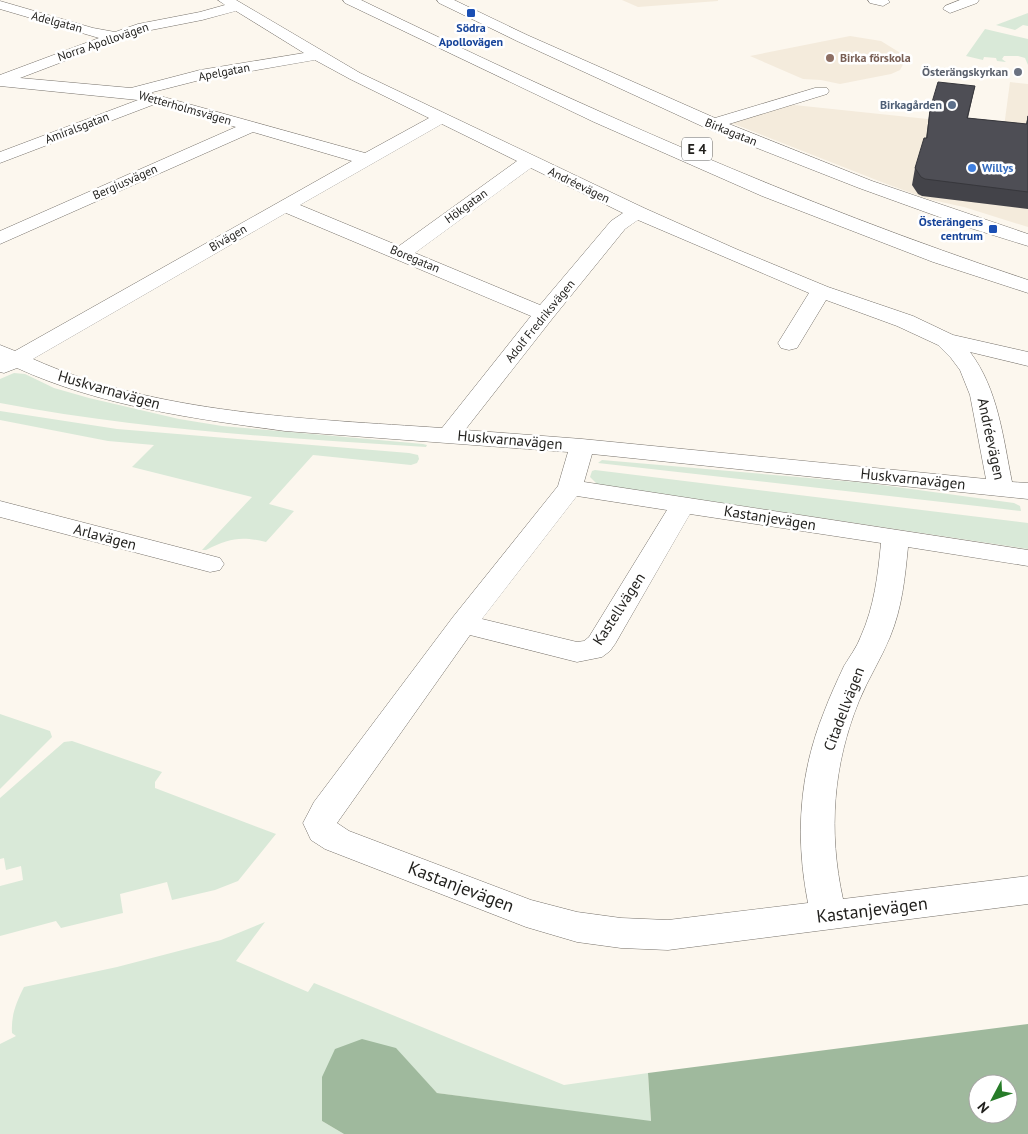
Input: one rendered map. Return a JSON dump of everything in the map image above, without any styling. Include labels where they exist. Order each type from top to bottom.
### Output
[{"type":"main road","name":"E 4","points":[[350,0],[517,81],[745,183],[840,222],[967,268],[1028,287]]},
{"type":"main road","name":"E 4","points":[[377,0],[678,141],[762,177],[856,213],[1028,273]]},
{"type":"main road","name":"Birkagatan","points":[[444,0],[712,124],[820,168],[919,205],[1028,240]]},
{"type":"main road","points":[[950,8],[972,0]]},
{"type":"main road","name":"Norra Apollovägen","points":[[0,80],[138,28],[202,16],[231,3]]},
{"type":"main road","name":"Andréevägen","points":[[231,3],[248,11],[316,55],[355,76],[637,212],[821,291],[905,321],[946,340],[1028,358]]},
{"type":"main road","name":"Adelgatan","points":[[0,5],[55,22],[114,36]]},
{"type":"main road","name":"Apelgatan","points":[[132,93],[150,87],[203,76],[316,55]]},
{"type":"main road","name":"Wetterholmsvägen","points":[[0,80],[132,93],[366,159]]},
{"type":"main road","points":[[712,124],[821,90]]},
{"type":"main road","name":"Amiralsgatan","points":[[0,158],[154,99]]},
{"type":"main road","name":"Bivägen","points":[[5,360],[442,118]]},
{"type":"main road","name":"Bergiusvägen","points":[[0,238],[251,127]]},
{"type":"main road","name":"Hökgatan","points":[[402,253],[517,168],[531,162]]},
{"type":"main road","name":"Boregatan","points":[[286,206],[544,314]]},
{"type":"main road","name":"Adolf Fredriksvägen","points":[[449,435],[544,314],[618,225],[637,212]]},
{"type":"main road","points":[[789,343],[821,291]]},
{"type":"main road","name":"Andréevägen","points":[[946,340],[971,369],[982,395],[1001,489]]},
{"type":"main road","name":"Huskvarnavägen","points":[[5,360],[109,393],[165,406],[285,424],[582,446],[1028,491]]},
{"type":"main road","name":"Kastanjevägen","points":[[582,446],[570,487],[463,624],[326,811],[320,823],[323,832],[338,840],[526,912],[577,927],[621,933],[668,935],[1028,890]]},
{"type":"main road","name":"Kastanjevägen","points":[[570,487],[1028,558]]},
{"type":"main road","name":"Kastellvägen","points":[[463,624],[555,648],[577,652],[592,650],[600,644],[683,504]]},
{"type":"main road","name":"Arlavägen","points":[[0,509],[210,564]]},
{"type":"main road","name":"Citadellvägen","points":[[829,915],[822,885],[817,845],[818,791],[829,740],[844,699],[878,632],[892,576],[895,538]]},
{"type":"shaded area","points":[[622,0],[718,0],[718,1],[638,7]]},
{"type":"shaded area","name":"Birka förskola","points":[[850,36],[881,41],[902,54],[905,61],[900,70],[891,74],[840,84],[803,79],[750,56]]},
{"type":"shaded area","points":[[1010,82],[1028,84],[1028,227],[964,207],[928,199],[719,118],[775,103],[1004,127]]},
{"type":"green space","points":[[1028,13],[1028,26],[1023,25],[1015,30],[996,25]]},
{"type":"green space","points":[[985,29],[1028,39],[1028,65],[1025,58],[1018,56],[1004,56],[1002,59],[1006,62],[997,61],[996,58],[984,57],[983,60],[966,56]]},
{"type":"green space","points":[[14,373],[25,374],[54,388],[89,398],[179,419],[222,426],[427,445],[426,447],[213,432],[106,420],[0,403],[0,379]]},
{"type":"green space","points":[[0,411],[117,429],[409,453],[418,455],[419,459],[417,463],[411,465],[313,455],[269,504],[294,511],[266,542],[236,539],[202,550],[252,497],[132,467],[154,445],[108,441],[0,420]]},
{"type":"green space","points":[[602,460],[867,483],[1014,503],[1020,506],[1021,511],[598,463]]},
{"type":"green space","points":[[592,471],[1028,523],[1028,549],[597,484],[590,477]]},
{"type":"green space","points":[[0,714],[50,731],[52,737],[0,789]]},
{"type":"green space","points":[[72,741],[162,772],[155,782],[155,788],[276,834],[238,881],[215,890],[172,900],[167,882],[120,894],[123,913],[61,928],[56,921],[0,936],[0,886],[23,880],[21,866],[6,870],[4,858],[0,859],[0,798],[64,742]]},
{"type":"green space","points":[[265,922],[236,961],[308,992],[314,983],[564,1085],[648,1073],[651,1122],[437,1093],[396,1049],[322,1121],[344,1134],[0,1134],[0,1044],[16,1036],[12,1033],[13,1015],[24,987],[117,967],[221,940]]},
{"type":"green space","points":[[1028,1024],[1028,1134],[344,1134],[322,1121],[322,1077],[335,1049],[362,1039],[396,1048],[437,1093],[651,1121],[648,1073]]},
{"type":"building","name":"Willys","points":[[938,82],[975,86],[967,118],[1027,124],[1028,116],[1028,192],[921,177],[915,168],[924,138],[927,138],[930,109]]},
{"type":"place","name":"Södra Apollovägen","points":[[471,13]]},
{"type":"place","name":"Birka förskola","points":[[830,58]]},
{"type":"place","name":"Österängskyrkan","points":[[1018,72]]},
{"type":"place","name":"Birkagården","points":[[952,105]]},
{"type":"place","name":"Willys","points":[[972,168]]},
{"type":"place","name":"Österängens centrum","points":[[993,229]]}]
